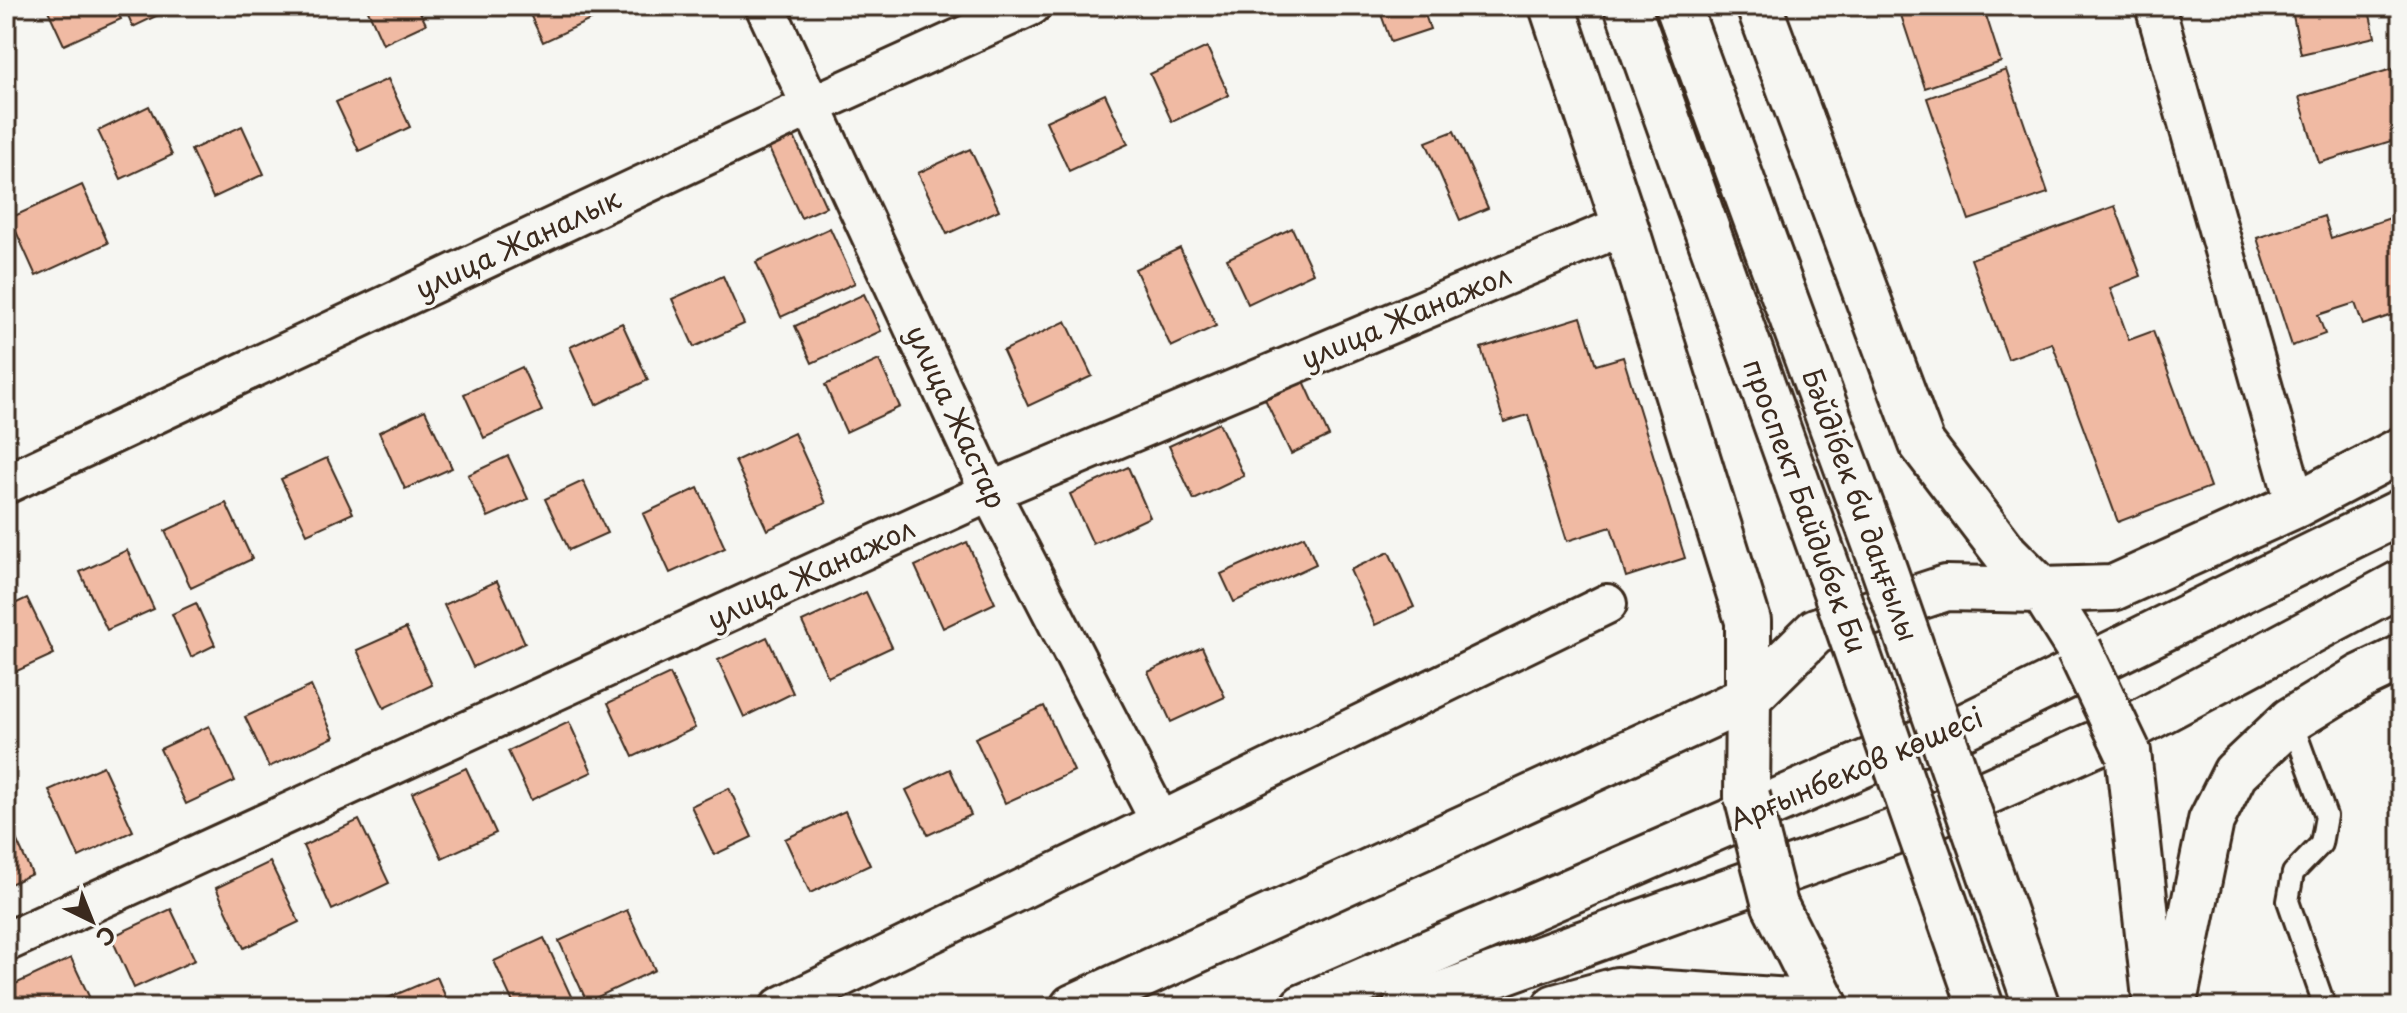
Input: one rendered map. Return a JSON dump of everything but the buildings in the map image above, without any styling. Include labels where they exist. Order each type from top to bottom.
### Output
[{"type":"main road","points":[[1552,6],[1625,225],[1748,621],[1747,796],[1775,905],[1825,1005]]},
{"type":"main road","name":"проспект Байдибек Би","points":[[1627,6],[1981,1007]]},
{"type":"main road","name":"Бәйдібек би даңғылы","points":[[1678,6],[1878,552],[2037,1007]]},
{"type":"main road","points":[[1759,6],[1922,444],[2006,554],[2042,590],[2079,649],[2128,752],[2156,1007]]},
{"type":"main road","points":[[1073,1007],[1748,698],[1816,631],[1946,588],[2113,588],[2296,505],[2401,450]]},
{"type":"main road","name":"Арғынбеков көшесі","points":[[1303,1007],[1889,753],[1963,727],[2401,512]]},
{"type":"main road","points":[[1406,1007],[1918,823],[2124,731],[2401,583]]},
{"type":"main road","points":[[2173,1007],[2211,821],[2235,773],[2291,720],[2361,677],[2401,658]]},
{"type":"main road","points":[[1555,1007],[1617,990],[1825,1005]]},
{"type":"street","name":"улица Жастар","points":[[765,6],[990,492],[1160,821]]},
{"type":"street","name":"улица Жаналык","points":[[6,484],[1031,6]]},
{"type":"street","points":[[2155,6],[2296,505]]},
{"type":"street","name":"улица Жанажол","points":[[6,942],[990,492],[1625,225]]},
{"type":"street","points":[[780,1007],[1607,604]]},
{"type":"lane","points":[[2291,720],[2326,816],[2321,844],[2293,873],[2288,901],[2325,1007]]}]
